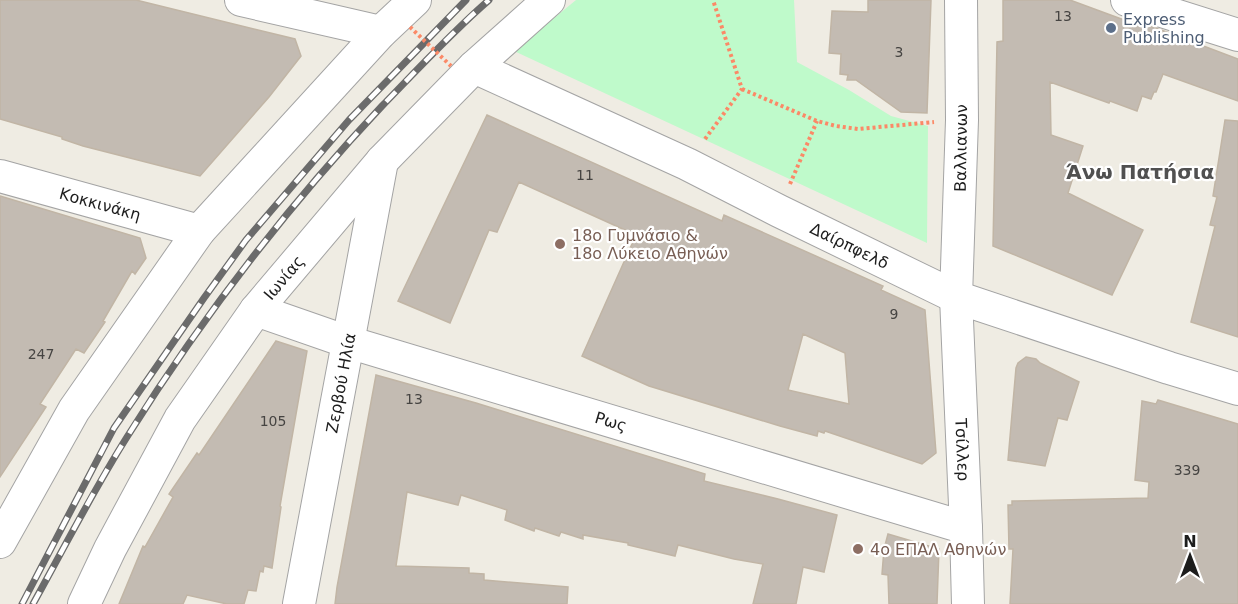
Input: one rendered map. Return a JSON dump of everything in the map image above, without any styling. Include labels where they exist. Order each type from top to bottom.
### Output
[{"type":"street","points":[[241,0],[402,19]]},
{"type":"street","name":"Ιωνίας","points":[[84,604],[110,549],[180,419],[256,310],[463,67],[549,0]]},
{"type":"street","name":"Βαλλιανων","points":[[956,297],[962,120],[961,0]]},
{"type":"street","points":[[1127,0],[1238,35]]},
{"type":"street","points":[[0,542],[74,410],[199,231],[402,19]]},
{"type":"street","name":"Δαίρπφελδ","points":[[463,67],[687,164],[956,297],[1238,389]]},
{"type":"street","name":"Ζερβού Ηλία","points":[[299,604],[382,160]]},
{"type":"street","name":"Κοκκινάκη","points":[[0,176],[199,231]]},
{"type":"street","name":"Τσίλλερ","points":[[956,297],[968,604]]},
{"type":"street","name":"Ρως","points":[[256,310],[348,342],[966,528]]},
{"type":"path","points":[[713,0],[742,89],[817,121],[836,126],[858,129],[962,120]]},
{"type":"path","points":[[402,19],[463,67]]},
{"type":"path","points":[[687,164],[742,89]]},
{"type":"path","points":[[778,211],[817,121]]},
{"type":"green space","points":[[576,0],[794,0],[797,62],[891,116],[928,126],[927,243],[514,51]]},
{"type":"building","points":[[0,0],[136,0],[295,39],[301,56],[269,97],[200,176],[83,146],[62,139],[62,137],[0,119]]},
{"type":"building","points":[[868,0],[931,0],[927,113],[901,112],[856,80],[847,80],[848,75],[840,74],[841,54],[829,53],[832,11],[868,12]]},
{"type":"building","points":[[1003,0],[1070,0],[1135,24],[1136,22],[1148,25],[1238,59],[1238,101],[1163,74],[1156,92],[1151,99],[1142,96],[1137,111],[1050,82],[1051,135],[1083,146],[1068,193],[1143,230],[1112,295],[993,246],[997,42],[1003,41]]},
{"type":"building","points":[[487,115],[722,221],[724,215],[883,286],[881,290],[925,310],[936,453],[922,464],[825,431],[824,433],[818,431],[817,436],[780,426],[649,386],[582,356],[636,235],[519,182],[497,232],[489,230],[450,323],[398,301]],"holes":[[[803,334],[845,353],[849,404],[788,390]]]},
{"type":"building","points":[[1225,120],[1238,121],[1238,337],[1191,322],[1215,226],[1210,225],[1217,197],[1213,196]]},
{"type":"building","points":[[0,196],[140,238],[146,258],[135,274],[132,271],[103,321],[105,322],[84,353],[76,349],[40,404],[46,407],[0,477]]},
{"type":"building","points":[[276,341],[307,351],[280,506],[272,568],[264,566],[263,572],[260,571],[256,591],[248,590],[244,604],[227,604],[187,595],[183,604],[119,604],[143,546],[145,547],[173,497],[169,494],[197,453],[199,455]]},
{"type":"building","points":[[1026,357],[1036,359],[1079,382],[1067,420],[1058,418],[1045,466],[1008,460],[1016,368],[1018,363]]},
{"type":"building","points":[[376,375],[476,403],[705,474],[704,481],[837,515],[824,572],[803,567],[796,604],[753,604],[763,564],[678,545],[675,556],[628,545],[628,543],[583,535],[583,539],[561,532],[559,536],[535,528],[534,531],[505,520],[507,510],[461,495],[458,505],[407,492],[396,566],[469,568],[469,573],[484,574],[484,580],[568,587],[567,604],[335,604]]},
{"type":"building","points":[[1158,400],[1238,424],[1238,604],[1010,604],[1013,549],[1009,549],[1008,505],[1012,505],[1012,501],[1148,498],[1149,482],[1135,480],[1142,401],[1156,404]]},
{"type":"building","points":[[888,534],[939,549],[937,604],[889,604],[888,575],[882,574]]},
{"type":"railway","points":[[22,604],[114,428],[246,240],[349,120],[466,0]]},
{"type":"railway","points":[[33,604],[90,499],[127,437],[215,307],[312,184],[382,106],[461,25],[489,0]]},
{"type":"place","name":"Express Publishing","points":[[1111,28]]},
{"type":"place","name":"18ο Γυμνάσιο & 18ο Λύκειο Αθηνών","points":[[560,244]]},
{"type":"place","name":"4ο ΕΠΑΛ Αθηνών","points":[[858,549]]},
{"type":"district","name":"Άνω Πατήσια","points":[[1140,172]]}]
